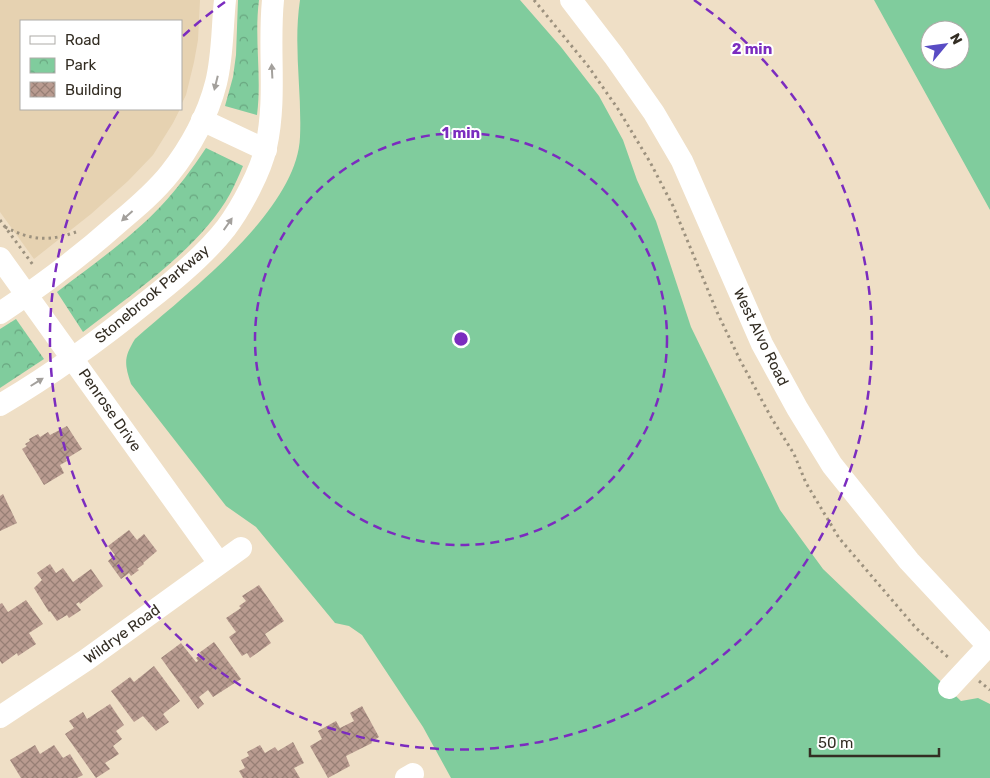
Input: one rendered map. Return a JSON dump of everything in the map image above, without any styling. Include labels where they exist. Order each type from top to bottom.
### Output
[{"type":"street","points":[[0,313],[68,265],[149,196],[169,174],[187,149],[212,98],[220,67],[225,0]]},
{"type":"street","name":"Stonebrook Parkway","points":[[0,405],[73,359],[160,291],[212,244],[226,227],[254,180],[266,150],[273,97],[270,42],[273,0]]},
{"type":"street","name":"West Alvo Road","points":[[571,0],[614,56],[654,113],[682,161],[762,344],[797,408],[832,465],[909,561],[989,647]]},
{"type":"street","points":[[202,120],[266,150]]},
{"type":"street","name":"Penrose Drive","points":[[0,258],[219,563]]},
{"type":"street","name":"Wildrye Road","points":[[0,717],[86,660],[241,548]]},
{"type":"street","points":[[949,688],[989,647]]},
{"type":"path","points":[[0,220],[33,266]]},
{"type":"path","points":[[4,227],[21,235],[46,239],[60,238],[77,232]]},
{"type":"shaded area","points":[[0,0],[200,0],[198,40],[186,95],[182,103],[182,20],[20,20],[20,110],[180,110],[153,155],[128,181],[91,214],[34,259],[0,212]]},
{"type":"green space","points":[[238,0],[259,0],[257,115],[225,106],[233,77],[236,55]]},
{"type":"green space","points":[[300,0],[520,0],[561,47],[599,96],[623,140],[637,180],[656,221],[691,327],[780,510],[823,569],[961,701],[978,698],[990,704],[990,778],[451,778],[423,727],[362,635],[349,626],[335,623],[256,527],[226,506],[131,384],[127,371],[127,356],[135,339],[210,274],[236,248],[260,221],[280,193],[294,165],[300,137],[297,34]]},
{"type":"green space","points":[[874,0],[990,0],[990,210]]},
{"type":"green space","points":[[206,148],[243,166],[230,194],[217,214],[201,233],[164,269],[83,332],[57,292],[137,230],[179,185]]},
{"type":"green space","points":[[16,319],[44,359],[0,388],[0,329]]},
{"type":"building","points":[[67,426],[82,449],[60,465],[64,473],[44,485],[22,449],[27,446],[25,444],[30,441],[29,439],[38,434],[40,437],[48,432],[50,435]]},
{"type":"building","points":[[3,494],[17,523],[0,531],[0,496]]},
{"type":"building","points":[[129,530],[137,540],[144,534],[157,551],[137,569],[139,570],[131,576],[129,573],[121,579],[108,561],[115,555],[108,546]]},
{"type":"building","points":[[50,564],[56,573],[63,568],[73,582],[91,569],[103,586],[80,604],[79,602],[76,604],[81,610],[69,618],[67,615],[57,621],[34,588],[42,580],[37,573]]},
{"type":"building","points":[[259,585],[284,621],[265,634],[271,643],[250,658],[247,653],[242,656],[229,637],[236,632],[226,618],[241,608],[239,606],[246,601],[242,596]]},
{"type":"building","points":[[26,600],[43,624],[29,633],[36,644],[18,656],[17,653],[2,664],[0,661],[0,604],[2,603],[8,612]]},
{"type":"building","points":[[214,642],[241,679],[213,697],[208,690],[199,697],[204,704],[198,709],[161,658],[181,643],[196,662],[198,661],[196,658],[201,654],[199,653]]},
{"type":"building","points":[[154,666],[180,701],[163,714],[169,722],[156,731],[143,716],[134,722],[111,691],[130,677],[134,682]]},
{"type":"building","points":[[110,704],[124,725],[116,731],[122,739],[113,746],[119,754],[105,763],[110,769],[96,778],[65,734],[74,728],[69,721],[83,712],[87,719]]},
{"type":"building","points":[[362,706],[379,737],[372,743],[346,756],[350,766],[328,778],[310,746],[322,739],[318,731],[336,721],[340,728],[354,721],[350,713]]},
{"type":"building","points":[[293,742],[304,763],[294,768],[300,778],[243,778],[239,771],[245,768],[241,760],[249,756],[247,752],[260,745],[265,753],[275,747],[278,751]]},
{"type":"building","points":[[35,745],[40,754],[54,745],[63,758],[70,754],[83,775],[77,778],[21,778],[10,760]]}]
